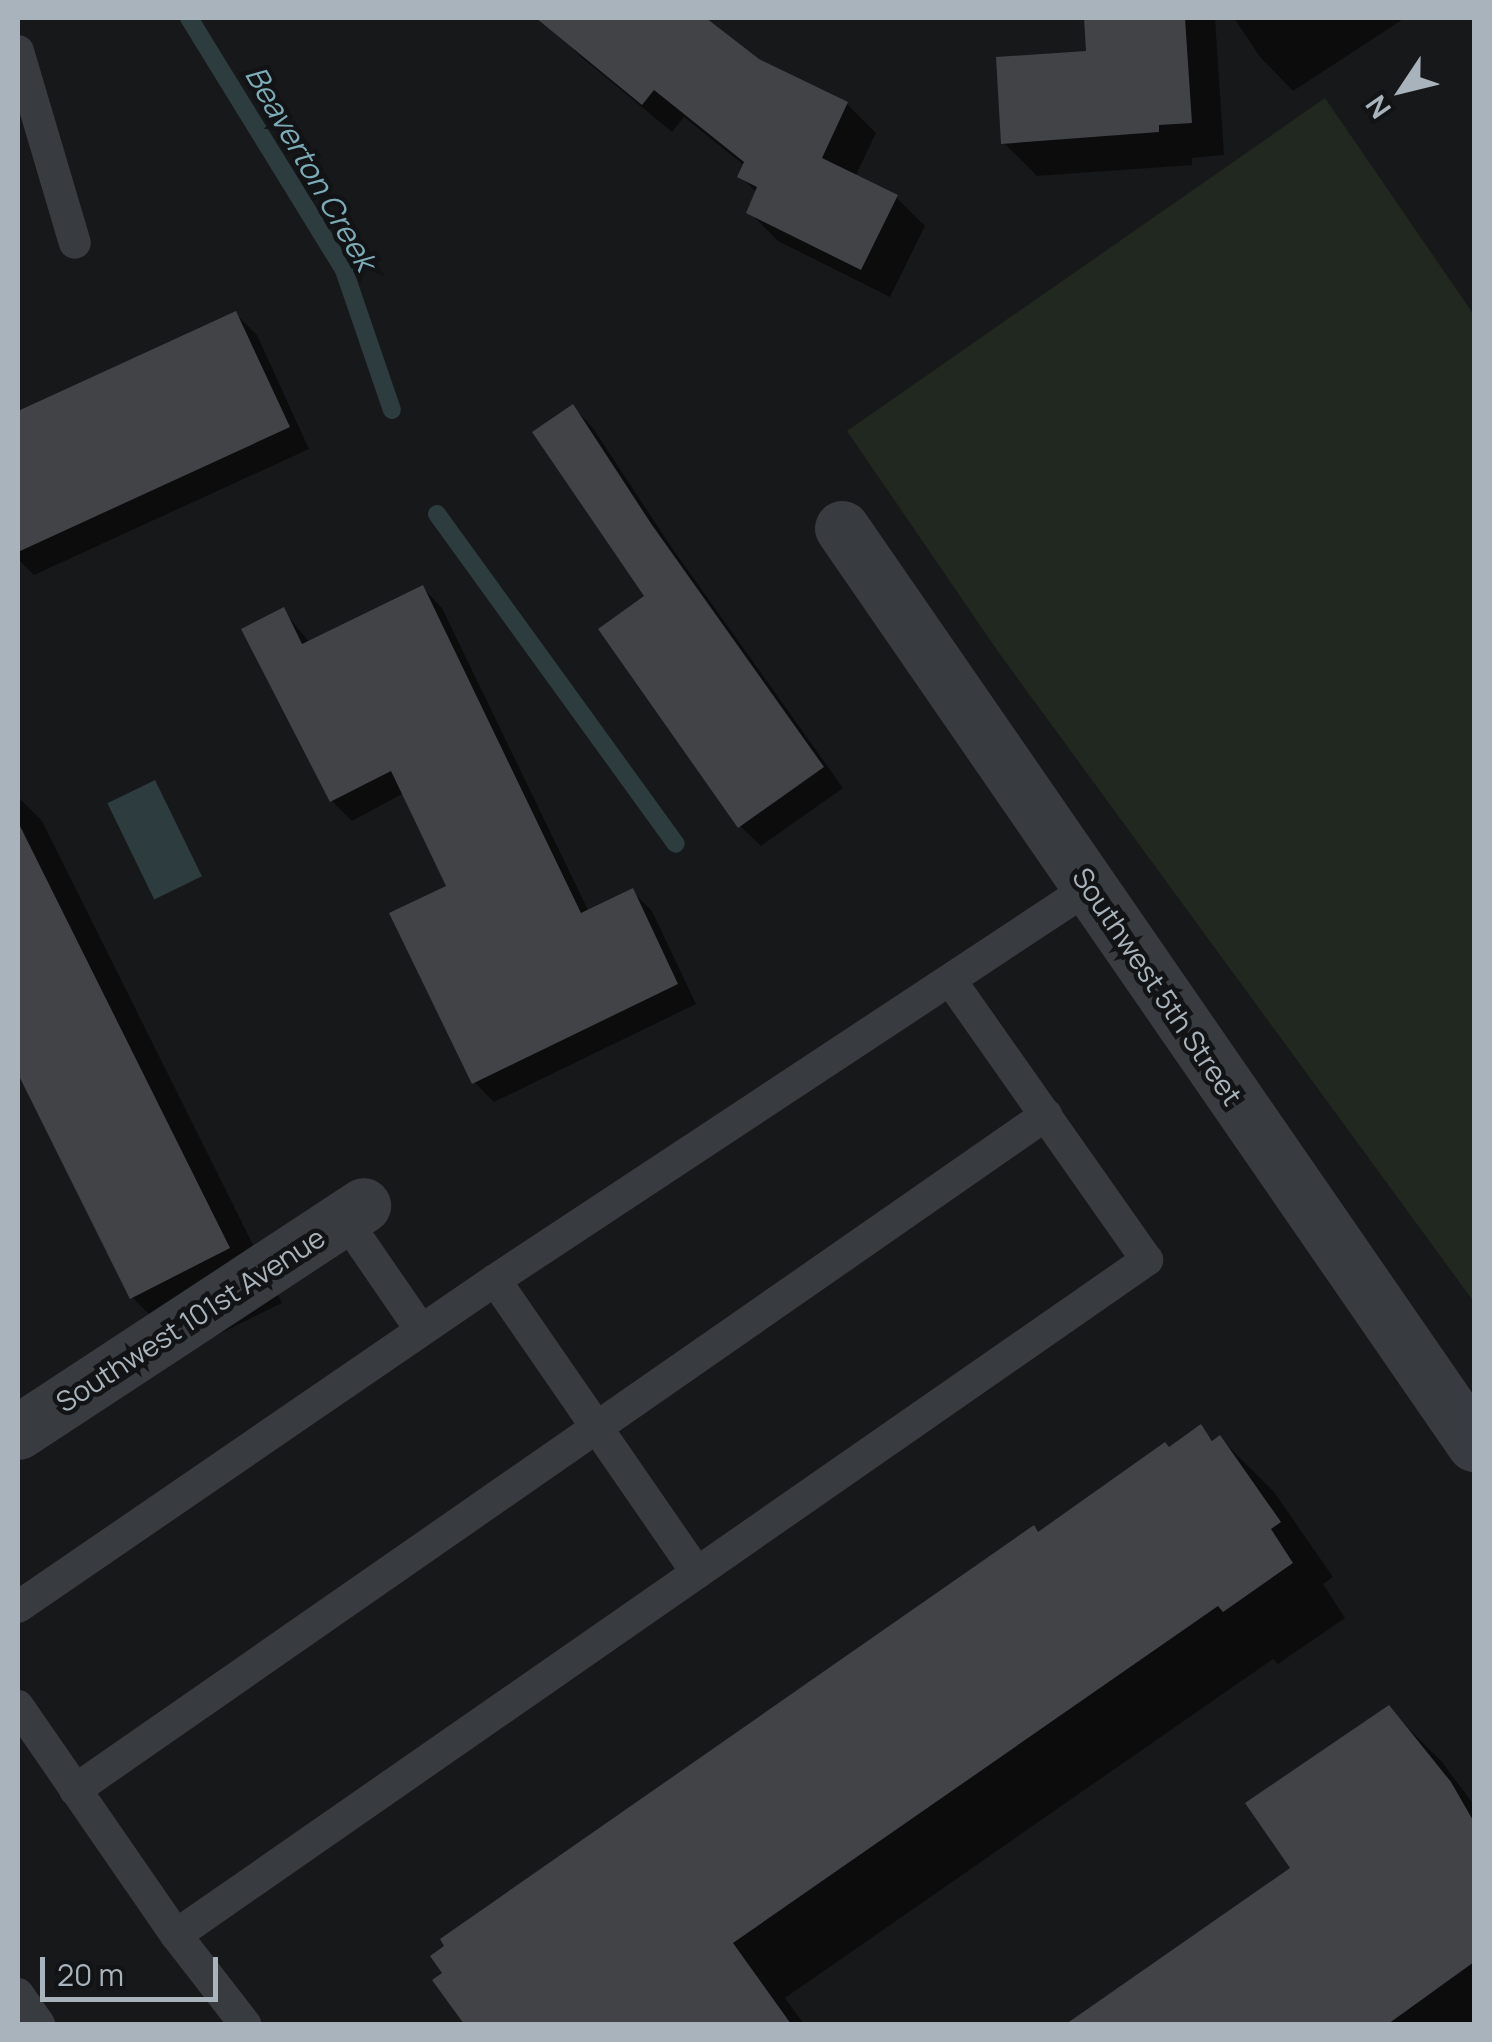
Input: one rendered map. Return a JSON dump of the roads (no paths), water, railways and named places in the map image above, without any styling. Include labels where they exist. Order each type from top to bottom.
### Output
[{"type":"street","name":"Southwest 5th Street","points":[[842,528],[1474,1444]]},
{"type":"street","name":"Southwest 101st Avenue","points":[[18,1432],[354,1212]]},
{"type":"lane","points":[[18,51],[75,243]]},
{"type":"lane","points":[[18,1607],[495,1280],[1090,887]]},
{"type":"lane","points":[[176,1936],[1147,1260],[950,980]]},
{"type":"lane","points":[[75,1790],[1046,1116]]},
{"type":"lane","points":[[354,1212],[421,1330]]},
{"type":"lane","points":[[495,1280],[697,1574]]},
{"type":"lane","points":[[18,1706],[176,1936],[245,2024]]},
{"type":"lane","points":[[18,1994],[38,2024]]},
{"type":"waterway","name":"Beaverton Creek","points":[[189,18],[344,270],[392,410]]},
{"type":"waterway","name":"Beaverton Creek","points":[[437,514],[676,844]]}]
